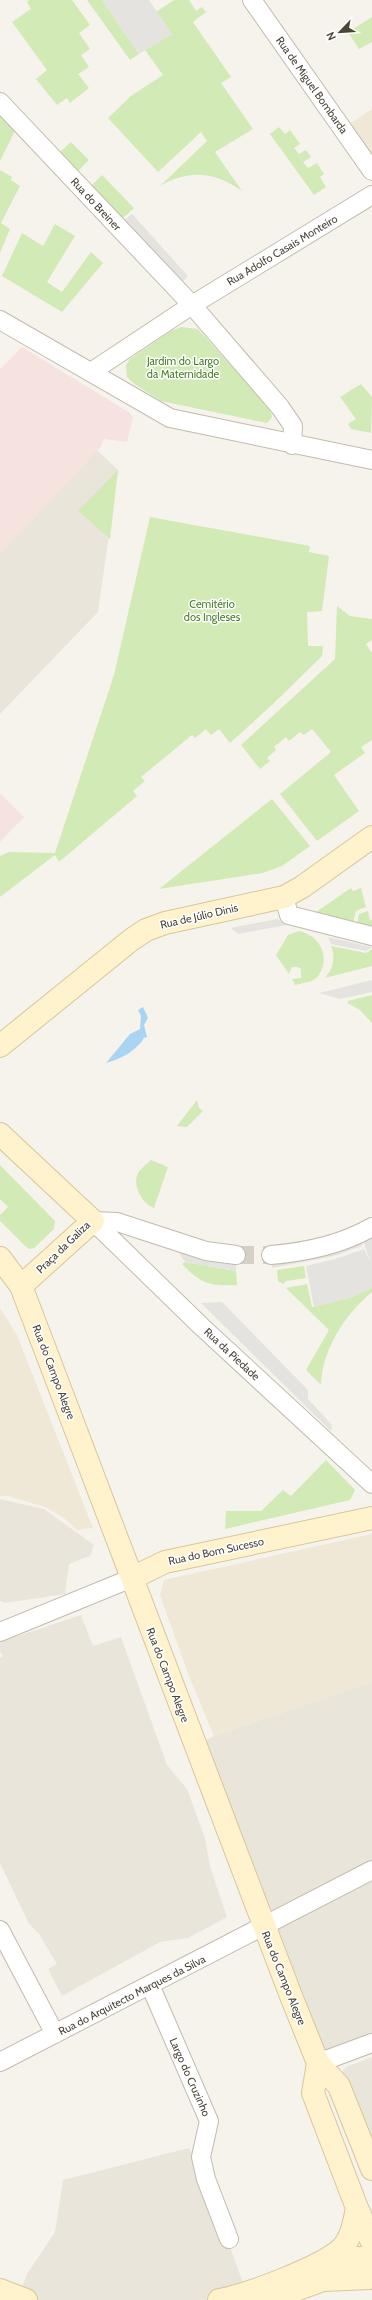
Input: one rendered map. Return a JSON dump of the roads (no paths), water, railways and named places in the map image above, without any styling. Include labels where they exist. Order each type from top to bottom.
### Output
[{"type":"main road","name":"Rua de Júlio Dinis","points":[[0,1046],[131,940],[146,930],[165,923],[287,906],[302,887],[372,837]]},
{"type":"main road","name":"Praça da Galiza","points":[[0,1134],[93,1221],[21,1286]]},
{"type":"main road","points":[[0,1258],[21,1286]]},
{"type":"main road","name":"Rua do Campo Alegre","points":[[21,1286],[264,1927],[318,2063],[339,2086],[372,2169]]},
{"type":"main road","name":"Rua do Bom Sucesso","points":[[132,1578],[165,1562],[372,1518]]},
{"type":"main road","points":[[318,2063],[364,2209],[372,2242]]},
{"type":"main road","points":[[219,2300],[238,2297],[329,2258],[342,2247],[350,2236],[364,2209]]},
{"type":"main road","points":[[329,2258],[371,2276]]},
{"type":"main road","points":[[268,2300],[324,2280],[371,2276]]},
{"type":"main road","points":[[308,2300],[371,2276]]},
{"type":"main road","points":[[0,2290],[26,2300]]},
{"type":"street","name":"Rua de Miguel Bombarda","points":[[252,0],[372,171]]},
{"type":"street","name":"Rua do Breiner","points":[[0,102],[192,305],[288,416],[293,426],[292,445]]},
{"type":"street","name":"Rua Adolfo Casais Monteiro","points":[[91,372],[192,305],[372,195]]},
{"type":"street","points":[[0,320],[170,418],[292,445],[372,460]]},
{"type":"street","points":[[287,906],[372,936]]},
{"type":"street","points":[[93,1221],[117,1222],[206,1251],[236,1255]]},
{"type":"street","name":"Rua da Piedade","points":[[93,1221],[202,1327],[372,1484]]},
{"type":"street","points":[[271,1254],[296,1253],[330,1246],[372,1227]]},
{"type":"street","name":"Rua do Bom Sucesso","points":[[0,1632],[132,1578]]},
{"type":"street","name":"Rua do Arquitecto Marques da Silva","points":[[0,2062],[372,1870]]},
{"type":"street","points":[[0,1930],[55,2034]]},
{"type":"street","name":"Largo do Cruzinho","points":[[150,1985],[210,2121],[201,2157],[206,2179],[229,2239]]},
{"type":"street","points":[[318,2063],[372,2043]]},
{"type":"water","points":[[143,1007],[148,1018],[144,1025],[147,1037],[144,1038],[137,1047],[128,1054],[106,1063],[130,1034],[140,1029],[141,1016],[138,1010]]},
{"type":"tunnel","points":[[236,1255],[271,1255]]},
{"type":"park label","name":"Jardim do Largo da Maternidade","points":[[183,367]]},
{"type":"park label","name":"Cemitério dos Ingleses","points":[[212,610]]}]
